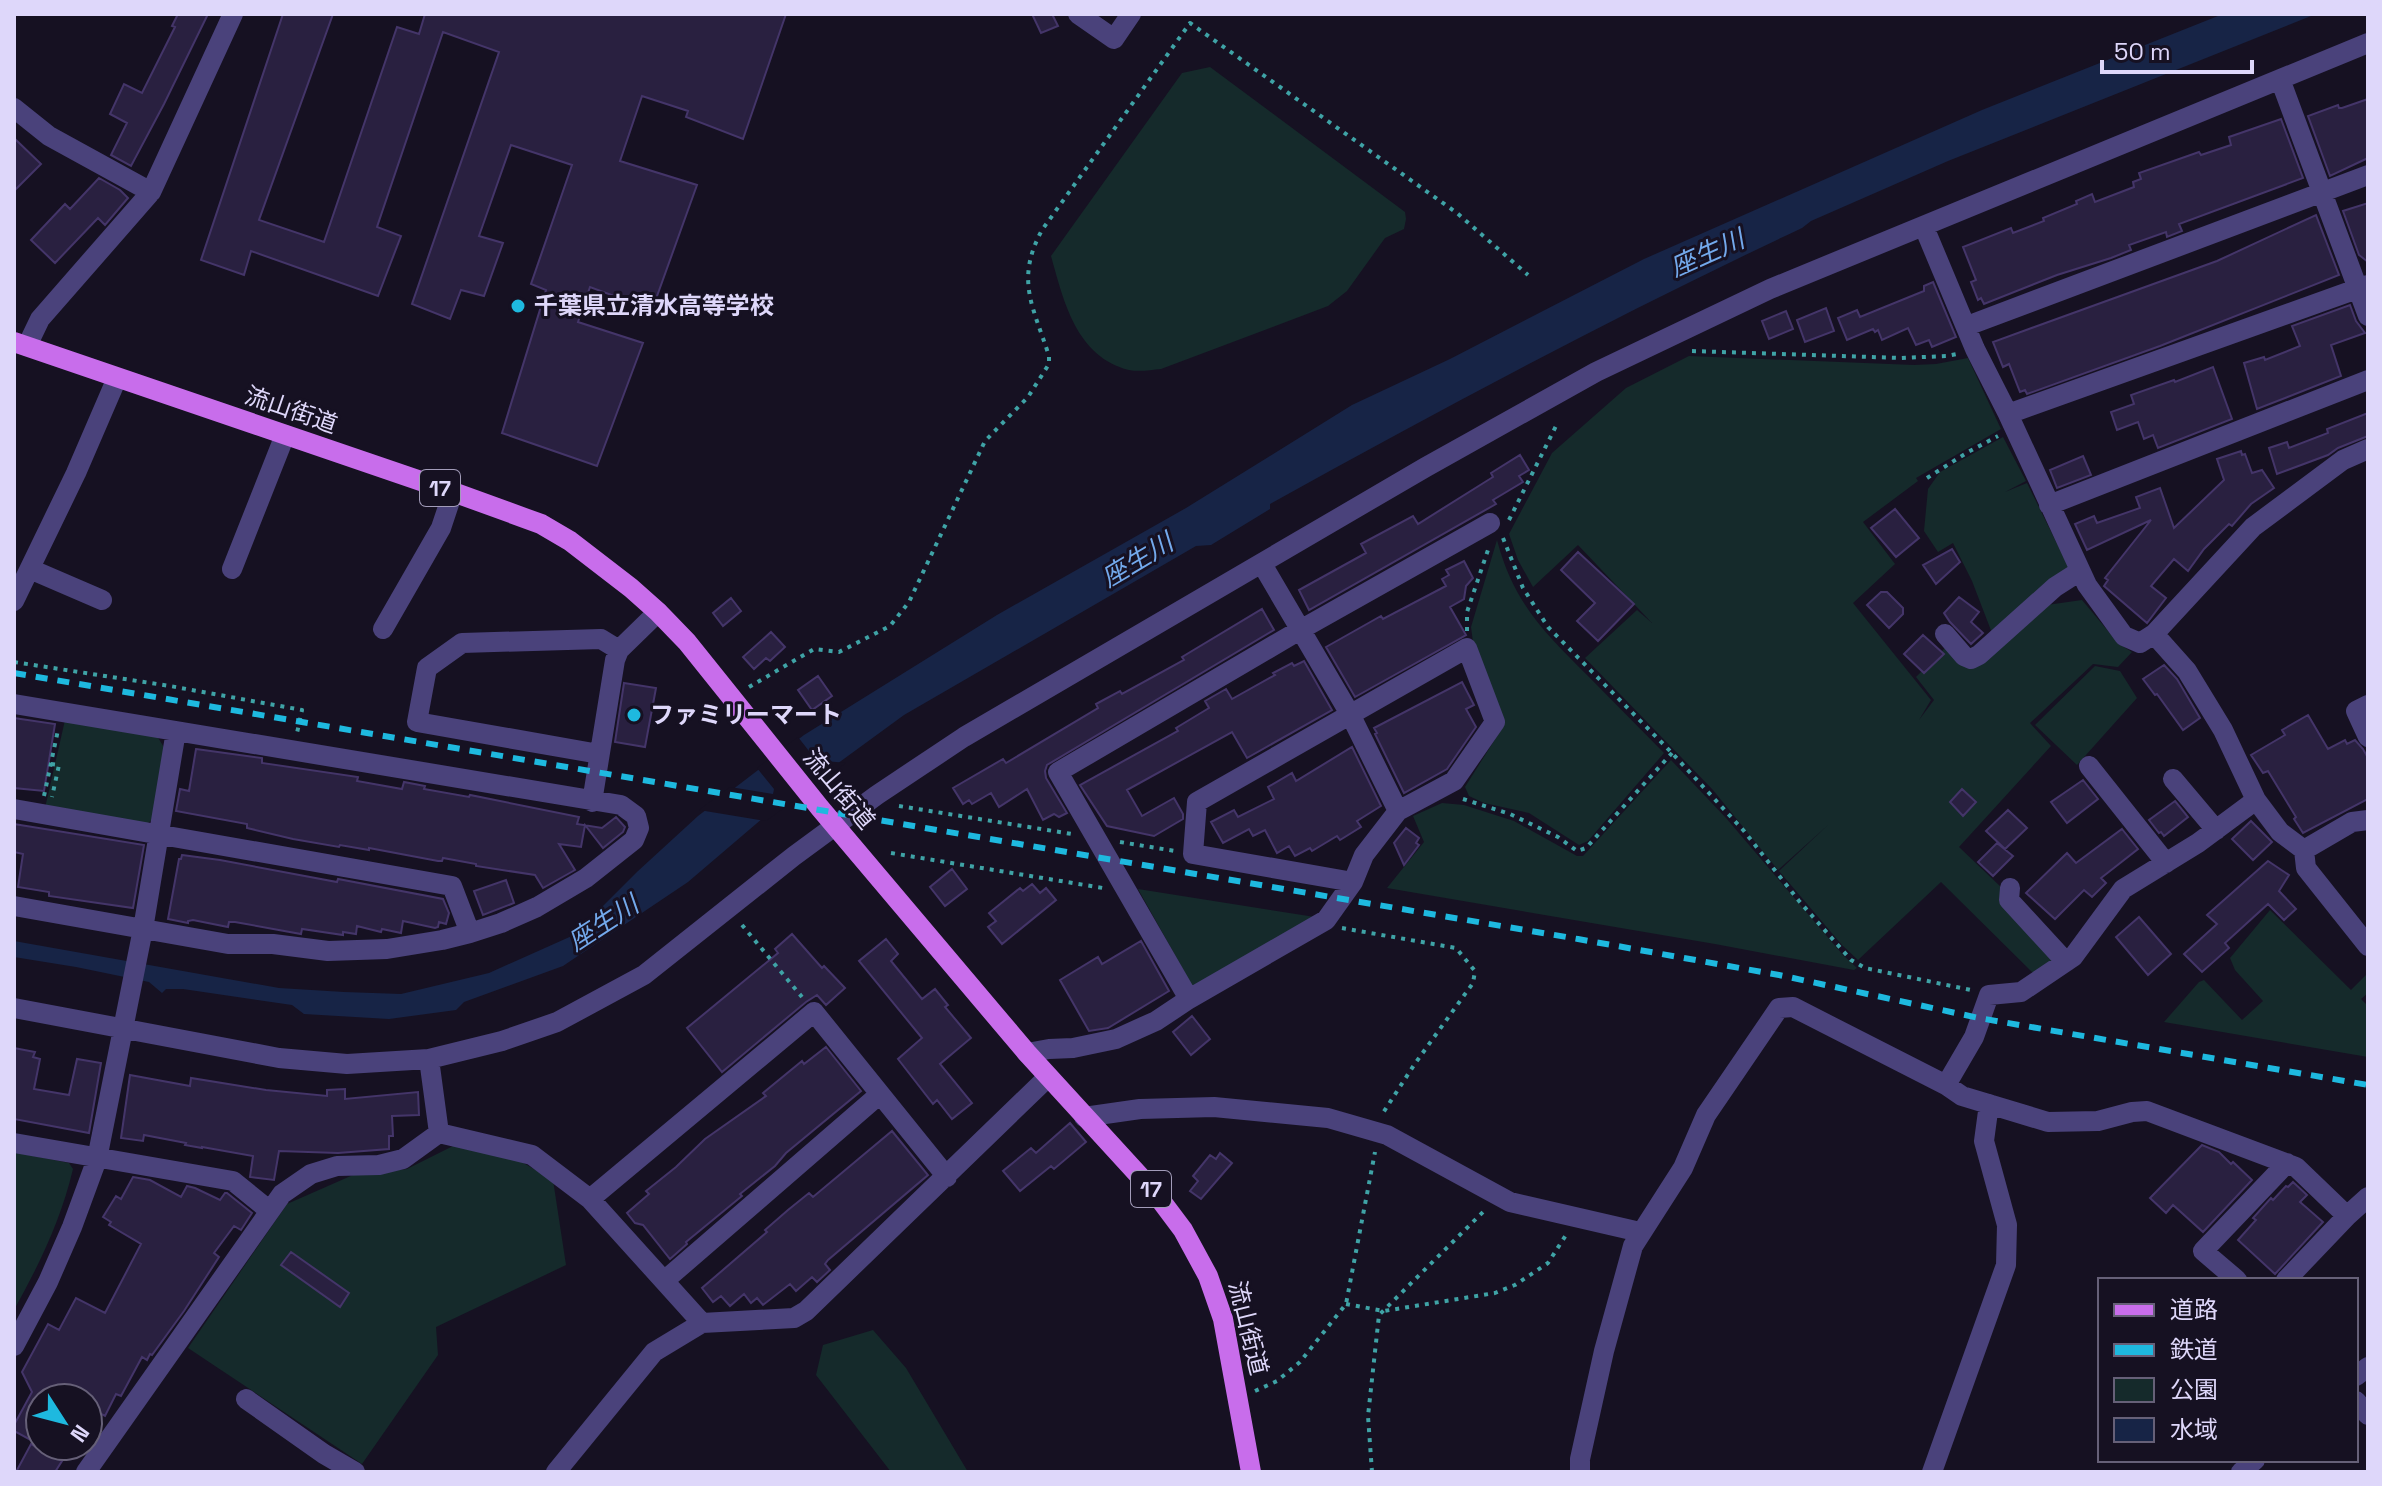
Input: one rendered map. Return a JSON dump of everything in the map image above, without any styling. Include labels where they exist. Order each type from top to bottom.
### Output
[{"type":"main road","name":"流山街道","points":[[21,344],[541,524],[570,541],[658,612],[687,642],[820,808],[1027,1053],[1156,1194],[1183,1230],[1208,1276],[1223,1319],[1251,1472]]},
{"type":"street","points":[[21,344],[151,192],[233,14]]},
{"type":"street","points":[[1078,14],[1114,39],[1131,14]]},
{"type":"street","points":[[14,1008],[279,1058],[347,1064],[429,1059],[502,1041],[557,1022],[644,975],[835,825],[964,737],[1426,467],[1596,372],[1770,289],[2368,43]]},
{"type":"street","points":[[2280,79],[2321,192],[2362,287],[2368,316]]},
{"type":"street","points":[[14,108],[49,136],[151,192]]},
{"type":"street","points":[[1967,326],[2368,175]]},
{"type":"street","points":[[1924,227],[1975,349],[2012,421],[2080,571],[2124,636],[2140,643],[2154,634],[2253,527],[2343,460],[2368,449]]},
{"type":"street","points":[[2012,421],[2362,287]]},
{"type":"street","points":[[14,601],[117,378]]},
{"type":"street","points":[[2049,505],[2368,380]]},
{"type":"street","points":[[232,569],[285,435]]},
{"type":"street","points":[[383,629],[441,528],[453,492]]},
{"type":"street","points":[[1189,999],[1058,772],[1490,523]]},
{"type":"street","points":[[1262,564],[1350,714],[1398,811]]},
{"type":"street","points":[[30,569],[102,600]]},
{"type":"street","points":[[1945,634],[1964,656],[1971,659],[2055,587],[2080,571]]},
{"type":"street","points":[[592,802],[615,660],[619,650],[658,612]]},
{"type":"street","points":[[2154,634],[2187,671],[2223,730],[2256,800],[2280,832],[2304,850],[2306,868],[2368,946]]},
{"type":"street","points":[[599,754],[417,722],[427,668],[462,643],[601,639],[619,650]]},
{"type":"street","points":[[1027,1053],[1116,1039],[1156,1021],[1326,920],[1353,882],[1364,855],[1398,811],[1454,781],[1495,722],[1467,648],[1197,802],[1193,854],[1353,882]]},
{"type":"street","points":[[14,704],[61,723],[176,731],[621,805],[636,816],[639,828],[634,840],[586,878],[537,907],[470,933],[387,949],[328,951],[273,944],[228,944],[141,936],[14,906]]},
{"type":"street","points":[[2368,705],[2356,711],[2368,737]]},
{"type":"street","points":[[14,1346],[48,1282],[97,1159],[160,834],[176,731]]},
{"type":"street","points":[[2089,766],[2166,863]]},
{"type":"street","points":[[2173,779],[2216,830]]},
{"type":"street","points":[[1946,1085],[1974,1037],[1989,995],[2021,992],[2073,957],[2123,889],[2216,830],[2256,800]]},
{"type":"street","points":[[14,809],[48,808],[160,834],[452,886],[470,933]]},
{"type":"street","points":[[2304,850],[2352,822],[2368,820]]},
{"type":"street","points":[[2010,888],[2009,900],[2066,962]]},
{"type":"street","points":[[1580,1472],[1580,1459],[1604,1351],[1633,1246],[1683,1168],[1706,1115],[1779,1008],[1793,1007],[1962,1096],[2048,1122],[2098,1121],[2147,1111],[2296,1167],[2347,1216]]},
{"type":"street","points":[[590,1199],[814,1012],[947,1177]]},
{"type":"street","points":[[429,1059],[439,1133]]},
{"type":"street","points":[[556,1472],[654,1352],[702,1323],[794,1318],[806,1311],[1048,1077]]},
{"type":"street","points":[[664,1281],[880,1094]]},
{"type":"street","points":[[1932,1472],[2006,1265],[2007,1225],[1984,1141],[1989,1104]]},
{"type":"street","points":[[1084,1117],[1140,1109],[1214,1107],[1328,1118],[1387,1135],[1510,1202],[1640,1232]]},
{"type":"street","points":[[86,1472],[282,1194],[311,1174],[337,1166],[379,1165],[403,1159],[439,1133],[532,1155],[590,1199],[702,1323]]},
{"type":"street","points":[[14,1143],[233,1181],[270,1211]]},
{"type":"street","points":[[2235,1278],[2203,1251],[2287,1163]]},
{"type":"street","points":[[2288,1278],[2368,1197]]},
{"type":"street","points":[[246,1399],[355,1472]]},
{"type":"path","points":[[749,687],[814,649],[839,652],[890,626],[909,602],[985,441],[1028,397],[1049,364],[1027,287],[1032,250],[1042,230],[1190,23],[1457,213],[1528,275]]},
{"type":"path","points":[[1692,351],[1901,358],[1947,356],[1975,349]]},
{"type":"path","points":[[1927,478],[2012,421]]},
{"type":"path","points":[[1490,523],[1503,537],[1523,588],[1548,627],[1744,831],[1851,960],[1865,968],[1989,995]]},
{"type":"path","points":[[14,662],[302,710],[293,751]]},
{"type":"path","points":[[48,808],[51,764],[61,723]]},
{"type":"path","points":[[1445,786],[1465,800],[1510,814],[1558,837],[1577,851],[1586,848],[1672,753]]},
{"type":"path","points":[[48,808],[59,765],[51,764]]},
{"type":"path","points":[[899,806],[1193,854]]},
{"type":"path","points":[[891,853],[1128,894]]},
{"type":"path","points":[[1238,1399],[1277,1381],[1300,1362],[1346,1304],[1381,1116],[1473,983],[1475,971],[1456,948],[1337,927],[1326,920]]},
{"type":"path","points":[[742,925],[814,1012]]},
{"type":"path","points":[[1372,1472],[1368,1416],[1379,1315],[1490,1205],[1494,1194]]},
{"type":"path","points":[[1346,1304],[1384,1311],[1495,1293],[1515,1285],[1548,1263],[1565,1238],[1570,1215]]},
{"type":"green space","points":[[1210,67],[1405,212],[1404,229],[1385,238],[1347,291],[1328,306],[1161,369],[1129,370],[1111,363],[1085,341],[1061,292],[1051,256],[1182,73]]},
{"type":"green space","points":[[1689,356],[1914,365],[1968,358],[2001,429],[1916,478],[1918,481],[1863,522],[1895,564],[1853,603],[1931,700],[1919,720],[1934,700],[1916,677],[1946,647],[1960,663],[2040,606],[2082,600],[2119,644],[2132,652],[2118,667],[2093,664],[2030,723],[2051,746],[1959,847],[2003,889],[2051,953],[2053,965],[2036,976],[1941,882],[1858,960],[1779,871],[1828,825],[1778,870],[1713,790],[1585,658],[1637,610],[1652,623],[1578,545],[1533,587],[1518,560],[1509,534],[1552,453],[1626,388]]},
{"type":"green space","points":[[2003,437],[2026,481],[2005,492],[2027,483],[2070,570],[1992,633],[1953,543],[1938,552],[1924,531],[1928,489],[1940,472]]},
{"type":"green space","points":[[1497,540],[1512,582],[1532,616],[1664,753],[1588,841],[1579,845],[1529,813],[1484,803],[1469,796],[1465,787],[1504,725],[1473,642],[1471,627]]},
{"type":"green space","points":[[2095,666],[2120,671],[2137,698],[2077,765],[2035,725]]},
{"type":"green space","points":[[65,720],[157,736],[165,749],[152,820],[145,825],[45,808]]},
{"type":"green space","points":[[1671,760],[1857,968],[1854,970],[1387,888],[1424,842],[1413,816],[1442,803],[1464,805],[1514,821],[1577,856],[1583,856]]},
{"type":"green space","points":[[1138,889],[1315,917],[1194,989]]},
{"type":"green space","points":[[2270,910],[2351,990],[2368,973],[2368,993],[2361,999],[2368,1006],[2368,1057],[2164,1022],[2204,980],[2242,1020],[2263,1001],[2235,970],[2230,958]]},
{"type":"green space","points":[[455,1145],[520,1161],[553,1180],[566,1265],[436,1327],[438,1355],[362,1464],[188,1348],[287,1204],[353,1175],[407,1169]]},
{"type":"green space","points":[[14,1152],[69,1163],[73,1169],[48,1242],[14,1310]]},
{"type":"green space","points":[[873,1330],[906,1368],[968,1472],[891,1472],[816,1375],[823,1345]]},
{"type":"water","name":"座生川","points":[[2223,14],[2316,14],[1948,161],[1811,221],[1600,327],[1402,432],[1270,504],[1270,509],[1211,545],[1196,546],[904,715],[763,818],[688,882],[563,966],[464,1002],[456,1010],[389,1019],[304,1014],[292,1005],[183,989],[166,989],[162,993],[149,982],[14,957],[14,941],[279,988],[401,994],[489,973],[574,935],[698,816],[804,735],[997,615],[1186,508],[1352,405],[1450,359],[1644,259],[1982,110]]},
{"type":"pier","points":[[798,737],[816,760],[846,763],[766,821],[699,810],[730,787],[773,794],[774,789],[757,768]]},
{"type":"building","points":[[178,14],[208,14],[131,166],[111,155],[127,123],[110,114],[124,84],[142,93],[175,27],[172,26]]},
{"type":"building","points":[[283,14],[333,14],[259,220],[324,242],[397,27],[419,34],[425,14],[786,14],[743,139],[686,117],[688,111],[642,96],[620,161],[697,185],[652,310],[590,287],[578,322],[643,343],[597,466],[502,433],[546,290],[531,284],[572,165],[511,145],[479,236],[503,243],[484,296],[461,290],[450,319],[412,304],[499,52],[443,32],[377,227],[401,236],[378,296],[251,251],[244,275],[201,260]]},
{"type":"building","points":[[1032,14],[1052,14],[1058,26],[1041,33]]},
{"type":"building","points":[[2368,99],[2368,158],[2330,176],[2308,116],[2338,105],[2342,108]]},
{"type":"building","points":[[2281,119],[2303,178],[2179,224],[2182,231],[2167,237],[2166,232],[2129,245],[2131,250],[1984,304],[1981,298],[1978,300],[1971,282],[1976,280],[1963,247],[2011,228],[2013,233],[2044,221],[2043,218],[2092,194],[2095,202],[2134,187],[2133,182],[2141,179],[2139,173],[2199,152],[2201,155],[2231,145],[2229,137]]},
{"type":"building","points":[[14,138],[41,164],[14,191]]},
{"type":"building","points":[[99,178],[128,198],[105,225],[98,218],[55,263],[31,240],[65,204],[70,209]]},
{"type":"building","points":[[2368,203],[2368,262],[2359,255],[2343,211]]},
{"type":"building","points":[[2316,215],[2339,275],[2160,346],[2027,394],[2025,390],[2020,392],[2009,364],[2003,367],[1993,342],[2217,261]]},
{"type":"building","points":[[1933,282],[1956,337],[1932,347],[1929,340],[1916,345],[1908,328],[1882,340],[1878,330],[1875,332],[1873,329],[1847,340],[1838,318],[1857,310],[1860,317],[1924,291],[1924,286]]},
{"type":"building","points":[[2350,305],[2365,333],[2331,345],[2341,376],[2257,409],[2244,363],[2264,357],[2265,360],[2300,346],[2292,326]]},
{"type":"building","points":[[1826,308],[1834,331],[1805,342],[1797,320]]},
{"type":"building","points":[[1786,311],[1793,329],[1769,339],[1762,321]]},
{"type":"building","points":[[2213,367],[2232,419],[2158,448],[2153,435],[2144,439],[2138,422],[2117,430],[2111,412],[2134,404],[2131,395]]},
{"type":"building","points":[[2368,413],[2368,436],[2277,474],[2269,448],[2287,442],[2289,448]]},
{"type":"building","points":[[2241,451],[2252,473],[2262,470],[2274,488],[2251,504],[2232,526],[2229,524],[2204,549],[2188,571],[2174,559],[2151,586],[2166,598],[2147,623],[2104,586],[2108,580],[2105,578],[2151,520],[2087,550],[2075,524],[2094,516],[2097,523],[2140,508],[2136,497],[2160,488],[2174,528],[2224,480],[2217,459]]},
{"type":"building","points":[[1520,455],[1529,470],[1519,476],[1523,482],[1493,500],[1496,504],[1309,610],[1299,590],[1366,553],[1361,544],[1413,516],[1418,524],[1493,477],[1491,473]]},
{"type":"building","points":[[2083,456],[2091,475],[2057,488],[2050,470]]},
{"type":"building","points":[[1895,509],[1919,538],[1896,557],[1871,528]]},
{"type":"building","points":[[1952,549],[1960,562],[1936,584],[1923,565]]},
{"type":"building","points":[[1578,552],[1634,604],[1598,641],[1577,621],[1595,603],[1561,570]]},
{"type":"building","points":[[1464,561],[1473,578],[1466,586],[1464,599],[1450,607],[1466,635],[1355,697],[1326,647],[1381,616],[1383,619],[1446,586],[1442,579],[1449,575],[1446,570]]},
{"type":"building","points":[[1881,592],[1887,592],[1903,608],[1903,614],[1889,628],[1867,605]]},
{"type":"building","points":[[1959,597],[1979,612],[1971,622],[1983,633],[1971,644],[1944,613]]},
{"type":"building","points":[[731,598],[741,611],[723,626],[713,613]]},
{"type":"building","points":[[1262,609],[1274,630],[1047,765],[1046,778],[1067,813],[1059,817],[1054,814],[1043,820],[1027,789],[999,807],[991,793],[972,804],[969,800],[963,804],[953,788],[1003,759],[1006,763],[1098,708],[1096,704],[1120,691],[1122,694],[1184,660],[1182,657]]},
{"type":"building","points":[[771,632],[785,647],[770,661],[766,658],[754,669],[743,657]]},
{"type":"building","points":[[1923,635],[1944,654],[1924,673],[1904,654]]},
{"type":"building","points":[[1304,661],[1332,710],[1247,758],[1232,732],[1127,790],[1142,816],[1174,798],[1183,819],[1154,836],[1107,826],[1080,785],[1178,731],[1176,728],[1209,708],[1205,701],[1226,689],[1232,699],[1275,675],[1273,673],[1292,663],[1294,666]]},
{"type":"building","points":[[2164,665],[2177,679],[2200,718],[2183,730],[2143,679]]},
{"type":"building","points":[[818,676],[832,696],[812,710],[798,690]]},
{"type":"building","points":[[1462,682],[1474,705],[1466,709],[1476,727],[1447,769],[1404,793],[1374,728]]},
{"type":"building","name":"ファミリーマート","points":[[624,683],[656,688],[645,747],[615,742]]},
{"type":"building","points":[[2308,715],[2328,749],[2345,740],[2347,744],[2355,740],[2363,749],[2368,758],[2368,799],[2303,833],[2268,771],[2263,773],[2251,755],[2285,735],[2282,730]]},
{"type":"building","points":[[14,718],[55,724],[44,791],[14,788]]},
{"type":"building","points":[[1352,747],[1381,806],[1357,821],[1361,827],[1340,840],[1337,836],[1312,851],[1310,848],[1295,856],[1289,846],[1277,853],[1265,830],[1253,836],[1249,829],[1223,843],[1211,822],[1234,810],[1238,817],[1274,799],[1268,787],[1292,773],[1296,781]]},
{"type":"building","points":[[196,749],[262,758],[262,763],[358,777],[357,781],[402,789],[404,782],[425,786],[424,789],[579,817],[577,824],[585,825],[581,847],[559,844],[575,870],[543,888],[535,875],[443,858],[438,861],[369,848],[339,847],[293,839],[247,828],[247,824],[176,811],[180,789],[189,791]]},
{"type":"building","points":[[2083,780],[2098,799],[2067,823],[2051,802]]},
{"type":"building","points":[[1962,789],[1976,802],[1963,816],[1950,802]]},
{"type":"building","points":[[2175,801],[2188,817],[2164,836],[2149,820]]},
{"type":"building","points":[[2008,810],[2027,828],[2005,849],[1986,831]]},
{"type":"building","points":[[616,817],[625,827],[603,848],[585,825],[602,828]]},
{"type":"building","points":[[2251,821],[2272,842],[2253,860],[2232,839]]},
{"type":"building","points":[[14,824],[144,845],[133,908],[49,896],[49,892],[18,887],[23,854],[14,852]]},
{"type":"building","points":[[1406,828],[1419,838],[1416,843],[1419,845],[1404,865],[1394,843]]},
{"type":"building","points":[[2122,829],[2138,849],[2101,878],[2106,883],[2092,897],[2084,890],[2055,919],[2026,893],[2067,853],[2076,863]]},
{"type":"building","points":[[1997,843],[2013,856],[1993,876],[1978,862]]},
{"type":"building","points":[[182,855],[443,899],[449,913],[446,924],[439,922],[435,928],[403,921],[401,933],[357,926],[356,934],[343,932],[343,935],[302,929],[301,934],[235,922],[229,922],[228,927],[168,919]]},
{"type":"building","points":[[2268,861],[2289,875],[2279,891],[2296,909],[2284,920],[2268,904],[2225,943],[2229,948],[2202,972],[2184,954],[2217,924],[2207,915]]},
{"type":"building","points":[[952,869],[967,889],[945,906],[930,887]]},
{"type":"building","points":[[506,880],[514,903],[483,915],[474,891]]},
{"type":"building","points":[[1032,884],[1040,893],[1046,888],[1056,900],[1002,944],[988,927],[996,921],[989,913],[1020,888],[1023,891]]},
{"type":"building","points":[[2139,917],[2171,954],[2148,975],[2116,937]]},
{"type":"building","points":[[792,934],[822,968],[824,966],[845,988],[826,1005],[817,995],[806,1002],[722,1072],[687,1028],[778,953],[775,949]]},
{"type":"building","points":[[886,939],[898,954],[891,961],[922,999],[935,989],[948,1005],[945,1007],[971,1038],[940,1064],[972,1103],[952,1119],[937,1100],[933,1104],[898,1059],[922,1038],[859,961]]},
{"type":"building","points":[[1141,941],[1169,991],[1108,1028],[1089,1031],[1060,980],[1098,957],[1102,964]]},
{"type":"building","points":[[1192,1016],[1210,1039],[1191,1055],[1173,1032]]},
{"type":"building","points":[[826,1047],[861,1091],[786,1153],[670,1259],[643,1225],[635,1223],[627,1213],[649,1194],[646,1191],[705,1139],[766,1096],[763,1093],[802,1061],[804,1064]]},
{"type":"building","points":[[14,1048],[35,1052],[33,1057],[40,1059],[34,1089],[69,1095],[77,1059],[101,1063],[89,1133],[14,1119]]},
{"type":"building","points":[[130,1075],[190,1086],[191,1078],[327,1096],[327,1090],[345,1089],[345,1099],[418,1092],[419,1115],[392,1116],[393,1136],[389,1136],[389,1149],[338,1153],[279,1151],[274,1180],[250,1177],[253,1156],[144,1135],[143,1141],[121,1138]]},
{"type":"building","points":[[1070,1123],[1086,1142],[1054,1169],[1051,1166],[1020,1191],[1003,1171],[1031,1148],[1036,1153]]},
{"type":"building","points":[[892,1131],[928,1175],[828,1260],[825,1264],[830,1270],[817,1282],[812,1277],[796,1291],[790,1284],[763,1305],[757,1298],[751,1303],[744,1294],[730,1306],[721,1296],[713,1302],[702,1288],[788,1210],[809,1193],[813,1197]]},
{"type":"building","points":[[2202,1145],[2219,1152],[2252,1180],[2203,1232],[2173,1205],[2166,1213],[2150,1198]]},
{"type":"building","points":[[1220,1153],[1232,1163],[1201,1199],[1190,1191],[1198,1181],[1193,1176],[1210,1155],[1216,1159]]},
{"type":"building","points":[[133,1177],[150,1180],[181,1197],[187,1186],[220,1200],[227,1193],[252,1213],[241,1230],[234,1226],[214,1253],[219,1257],[184,1311],[152,1355],[147,1360],[142,1357],[121,1396],[116,1394],[105,1416],[104,1382],[27,1382],[22,1372],[48,1324],[59,1330],[76,1298],[105,1313],[141,1244],[109,1225],[111,1222],[103,1217],[116,1196],[121,1199]]},
{"type":"building","points":[[2293,1182],[2307,1195],[2300,1202],[2323,1222],[2275,1274],[2238,1240],[2271,1198],[2273,1200]]},
{"type":"building","points":[[291,1252],[349,1293],[340,1307],[281,1265]]},
{"type":"building","points":[[24,1407],[24,1436],[14,1431]]},
{"type":"building","points":[[24,1457],[24,1462],[61,1462],[55,1472],[16,1472]]},
{"type":"railway","points":[[14,673],[1578,939],[1779,975],[1979,1018],[2368,1085]]},
{"type":"place","name":"千葉県立清水高等学校","points":[[518,306]]},
{"type":"place","name":"ファミリーマート","points":[[634,715]]}]
